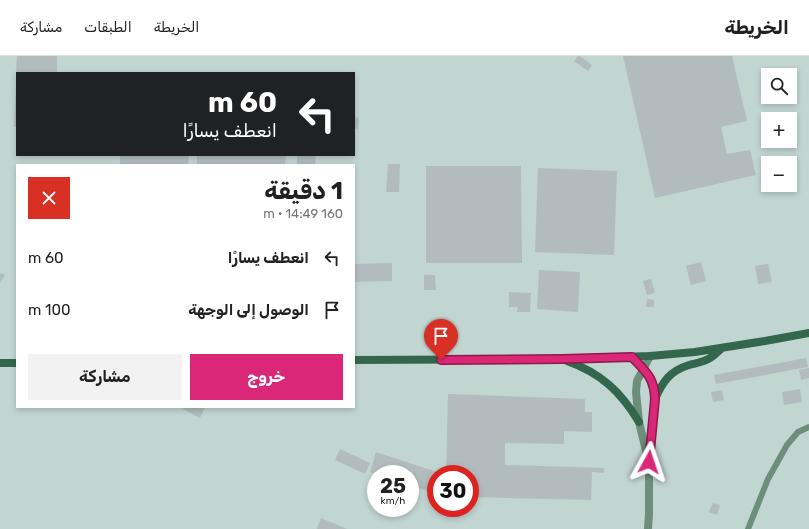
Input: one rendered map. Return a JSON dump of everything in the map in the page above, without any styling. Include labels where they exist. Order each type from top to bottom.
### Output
[{"type":"main road","points":[[355,360],[563,359],[650,356],[695,352],[809,333]]},
{"type":"main road","points":[[655,399],[667,377],[682,367],[712,357],[722,348]]},
{"type":"main road","points":[[563,359],[593,373],[607,383],[630,407],[639,422]]},
{"type":"main road","points":[[0,363],[16,363]]},
{"type":"street","points":[[649,462],[639,422],[636,392],[638,381],[650,356]]},
{"type":"street","points":[[632,357],[651,378],[655,389],[649,462],[648,529]]},
{"type":"lane","points":[[748,529],[768,480],[788,445],[798,432],[809,427]]},
{"type":"shaded area","points":[[0,56],[809,56],[809,529],[0,529]]},
{"type":"building","points":[[17,56],[57,56],[57,72],[16,72]]},
{"type":"building","points":[[578,56],[592,65],[588,71],[574,61]]},
{"type":"building","points":[[623,56],[732,56],[747,121],[721,127],[727,154],[750,150],[756,175],[655,198]]},
{"type":"building","points":[[16,85],[16,127],[14,127]]},
{"type":"building","points":[[355,117],[359,118],[358,129],[355,128]]},
{"type":"building","points":[[120,156],[189,156],[188,164],[120,164]]},
{"type":"building","points":[[197,156],[286,156],[285,164],[197,164]]},
{"type":"building","points":[[297,156],[316,156],[315,164],[297,164]]},
{"type":"building","points":[[388,164],[400,164],[399,192],[386,192]]},
{"type":"building","points":[[426,166],[521,166],[522,263],[426,263]]},
{"type":"building","points":[[538,168],[617,171],[614,255],[535,252]]},
{"type":"building","points":[[701,262],[706,281],[691,285],[686,266]]},
{"type":"building","points":[[392,263],[392,281],[355,282],[355,264]]},
{"type":"building","points":[[768,264],[772,282],[758,284],[755,266]]},
{"type":"building","points":[[539,270],[580,272],[578,312],[537,309]]},
{"type":"building","points":[[0,273],[5,275],[0,283]]},
{"type":"building","points":[[424,275],[435,275],[436,290],[424,290]]},
{"type":"building","points":[[651,279],[655,293],[647,295],[643,281]]},
{"type":"building","points":[[509,292],[531,293],[530,312],[517,312],[518,307],[509,307]]},
{"type":"building","points":[[647,299],[654,300],[654,307],[646,307]]},
{"type":"building","points":[[806,358],[808,367],[716,384],[714,375]]},
{"type":"building","points":[[809,368],[809,378],[801,380],[799,370]]},
{"type":"building","points":[[800,389],[802,402],[784,405],[782,392]]},
{"type":"building","points":[[722,390],[724,400],[713,402],[711,392]]},
{"type":"building","points":[[448,394],[585,399],[585,412],[592,412],[592,432],[564,431],[564,444],[505,443],[505,465],[604,468],[604,473],[592,472],[591,500],[479,497],[479,465],[446,465]]},
{"type":"building","points":[[184,408],[205,408],[200,418]]},
{"type":"building","points":[[340,449],[370,463],[367,465],[365,474],[335,460]]},
{"type":"building","points":[[376,452],[416,465],[372,465]]},
{"type":"building","points":[[419,466],[427,469],[427,491],[419,488]]},
{"type":"building","points":[[713,503],[720,505],[717,515],[709,512]]},
{"type":"building","points":[[321,518],[347,529],[317,529]]},
{"type":"route","points":[[441,360],[632,357],[651,378],[655,389],[649,462]]}]
